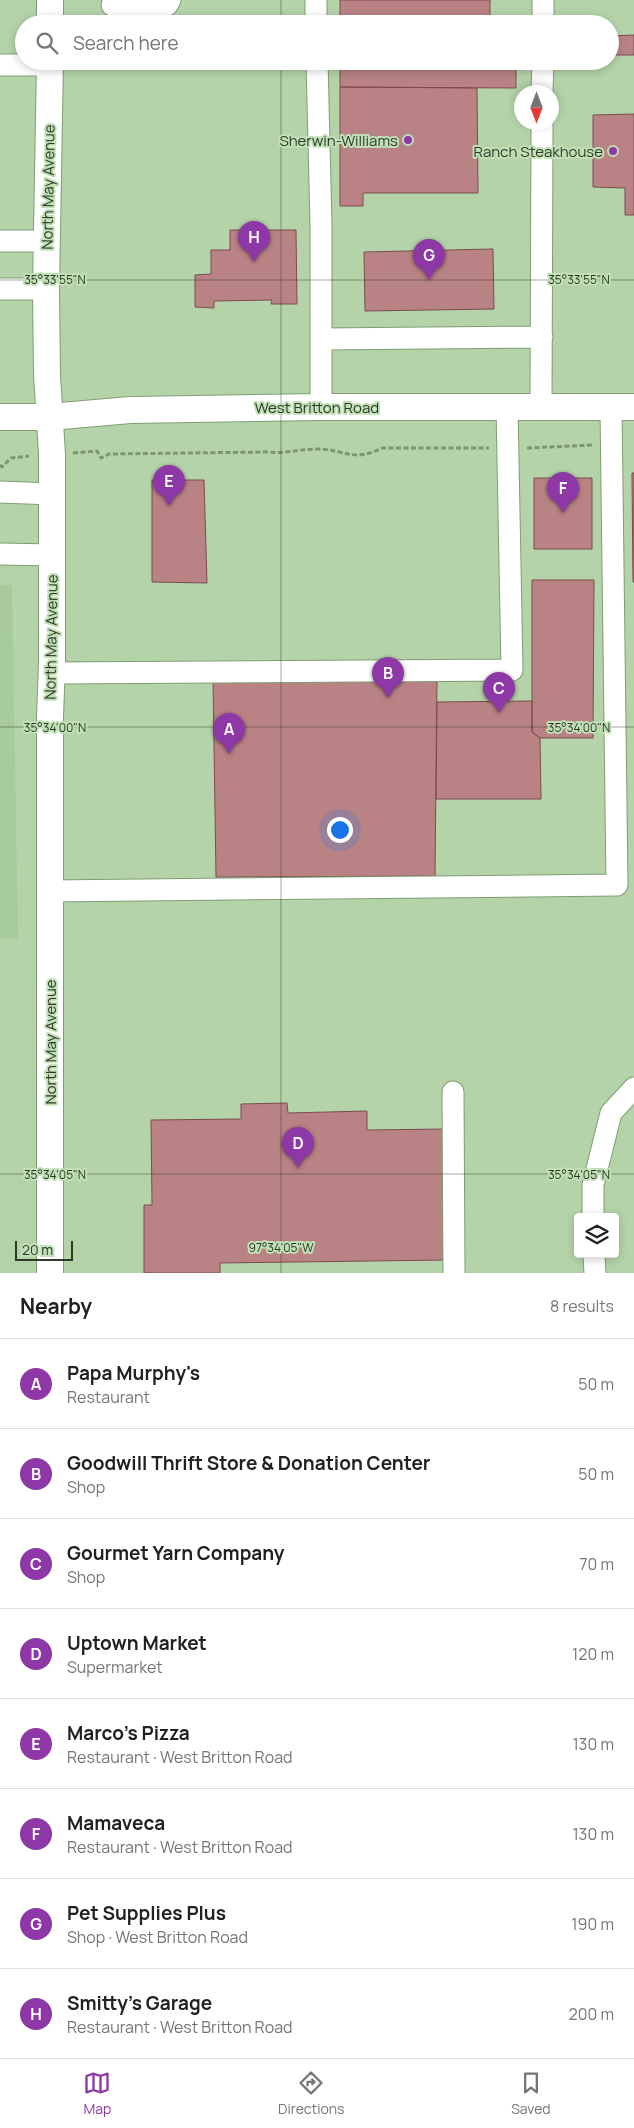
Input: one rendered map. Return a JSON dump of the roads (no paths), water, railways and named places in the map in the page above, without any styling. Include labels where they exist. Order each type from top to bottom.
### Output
[{"type":"main road","points":[[50,0],[50,15]]},
{"type":"main road","name":"North May Avenue","points":[[50,70],[46,289],[47,375],[52,494],[50,1273]]},
{"type":"main road","name":"West Britton Road","points":[[0,417],[50,418],[130,410],[321,406],[623,407]]},
{"type":"street","points":[[112,5],[167,5],[170,0]]},
{"type":"street","points":[[316,0],[316,15]]},
{"type":"street","points":[[543,0],[543,15]]},
{"type":"street","points":[[0,65],[15,64]]},
{"type":"street","points":[[317,70],[321,225],[321,406]]},
{"type":"street","points":[[542,85],[543,70]]},
{"type":"street","points":[[541,408],[542,130]]},
{"type":"street","points":[[0,241],[47,241]]},
{"type":"street","points":[[0,289],[46,289]]},
{"type":"street","points":[[322,339],[542,337]]},
{"type":"street","points":[[52,673],[512,670],[507,407]]},
{"type":"street","points":[[50,891],[617,885],[612,446],[623,407]]},
{"type":"street","points":[[0,492],[52,494]]},
{"type":"street","points":[[0,554],[52,555]]},
{"type":"street","points":[[594,1213],[593,1184],[610,1113],[634,1088]]},
{"type":"street","points":[[453,1092],[454,1273]]},
{"type":"street","points":[[594,1258],[595,1273]]},
{"type":"place","name":"Sherwin-Williams","points":[[408,140]]},
{"type":"place","name":"Ranch Steakhouse","points":[[613,151]]},
{"type":"place","name":"Smitty's Garage","points":[[254,262]]},
{"type":"place","name":"Pet Supplies Plus","points":[[429,280]]},
{"type":"place","name":"Marco's Pizza","points":[[169,506]]},
{"type":"place","name":"Mamaveca","points":[[563,513]]},
{"type":"place","name":"Goodwill Thrift Store & Donation Center","points":[[388,698]]},
{"type":"place","name":"Gourmet Yarn Company","points":[[499,713]]},
{"type":"place","name":"Papa Murphy's","points":[[229,754]]},
{"type":"place","name":"Uptown Market","points":[[298,1168]]}]
